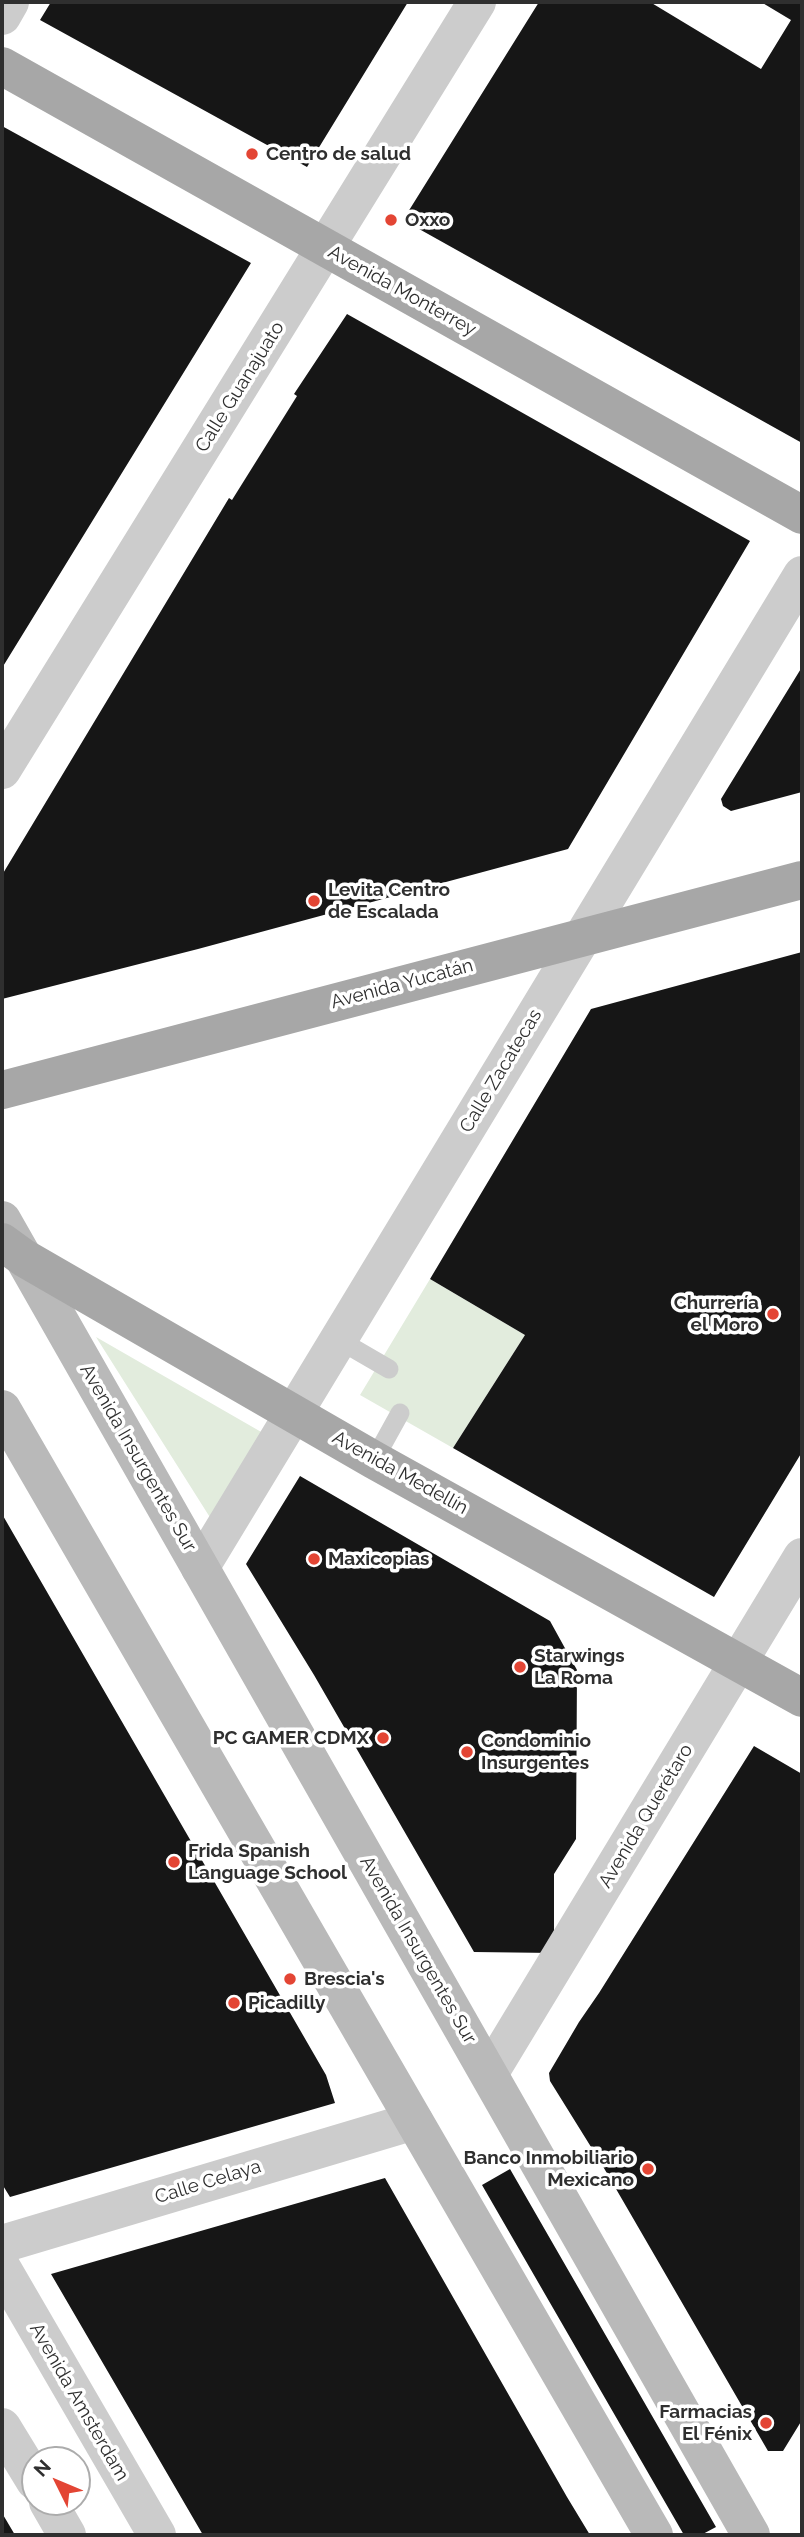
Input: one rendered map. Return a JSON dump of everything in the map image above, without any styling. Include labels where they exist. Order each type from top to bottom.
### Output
[{"type":"main road","name":"Avenida Monterrey","points":[[2,65],[802,515]]},
{"type":"main road","name":"Avenida Yucatán","points":[[2,1090],[802,880]]},
{"type":"main road","name":"Avenida Insurgentes Sur","points":[[2,1220],[9,1253],[200,1568],[751,2535]]},
{"type":"main road","name":"Avenida Medellín","points":[[9,1253],[802,1698]]},
{"type":"main road","points":[[2,1409],[654,2535]]},
{"type":"street","points":[[2,16],[10,2]]},
{"type":"street","name":"Calle Guanajuato","points":[[2,770],[477,2]]},
{"type":"street","name":"Calle Zacatecas","points":[[200,1568],[802,575]]},
{"type":"street","name":"Avenida Querétaro","points":[[489,2074],[802,1557]]},
{"type":"street","name":"Calle Celaya","points":[[2,2244],[414,2121]]},
{"type":"street","name":"Avenida Amsterdam","points":[[2,2268],[157,2535]]},
{"type":"street","points":[[2,2427],[21,2458]]},
{"type":"street","points":[[56,2516],[67,2535]]},
{"type":"lane","points":[[338,1340],[389,1369]]},
{"type":"lane","points":[[374,1460],[400,1413]]},
{"type":"green space","points":[[430,1279],[525,1335],[453,1448],[360,1395]]},
{"type":"green space","points":[[96,1337],[263,1433],[211,1519]]},
{"type":"building","points":[[51,2],[408,2],[307,167],[40,20]]},
{"type":"building","points":[[539,2],[650,2],[761,69],[791,20],[761,2],[802,2],[802,443],[403,220]]},
{"type":"building","points":[[2,126],[251,263],[2,668]]},
{"type":"building","points":[[347,314],[750,541],[568,849],[2,999],[2,875],[229,498],[232,500],[297,396],[294,394]]},
{"type":"building","points":[[802,667],[802,792],[731,811],[723,806],[721,799]]},
{"type":"building","points":[[802,952],[802,1452],[714,1597],[453,1448],[525,1335],[430,1279],[591,1009]]},
{"type":"building","name":"Condominio Insurgentes","points":[[300,1476],[550,1621],[577,1670],[576,1839],[554,1874],[554,1953],[474,1952],[314,1675],[246,1564]]},
{"type":"building","points":[[2,1514],[326,2075],[335,2103],[10,2197],[2,2184]]},
{"type":"building","points":[[754,1746],[802,1774],[802,2420],[783,2451],[768,2451],[601,2163],[550,2081],[549,2073]]},
{"type":"building","points":[[510,2169],[716,2527],[701,2535],[684,2535],[482,2185]]},
{"type":"building","points":[[385,2178],[590,2535],[203,2535],[51,2274]]},
{"type":"building","points":[[2,2513],[15,2535],[2,2535]]},
{"type":"place","name":"Centro de salud","points":[[252,154]]},
{"type":"place","name":"Oxxo","points":[[391,220]]},
{"type":"place","name":"Levita Centro de Escalada","points":[[314,901]]},
{"type":"place","name":"Churrería el Moro","points":[[773,1314]]},
{"type":"place","name":"Maxicopias","points":[[314,1559]]},
{"type":"place","name":"Starwings La Roma","points":[[520,1667]]},
{"type":"place","name":"PC GAMER CDMX","points":[[383,1738]]},
{"type":"place","name":"Condominio Insurgentes","points":[[467,1752]]},
{"type":"place","name":"Frida Spanish Language School","points":[[174,1862]]},
{"type":"place","name":"Brescia's","points":[[290,1979]]},
{"type":"place","name":"Picadilly","points":[[234,2003]]},
{"type":"place","name":"Banco Inmobiliario Mexicano","points":[[648,2169]]},
{"type":"place","name":"Farmacias El Fénix","points":[[766,2423]]}]
